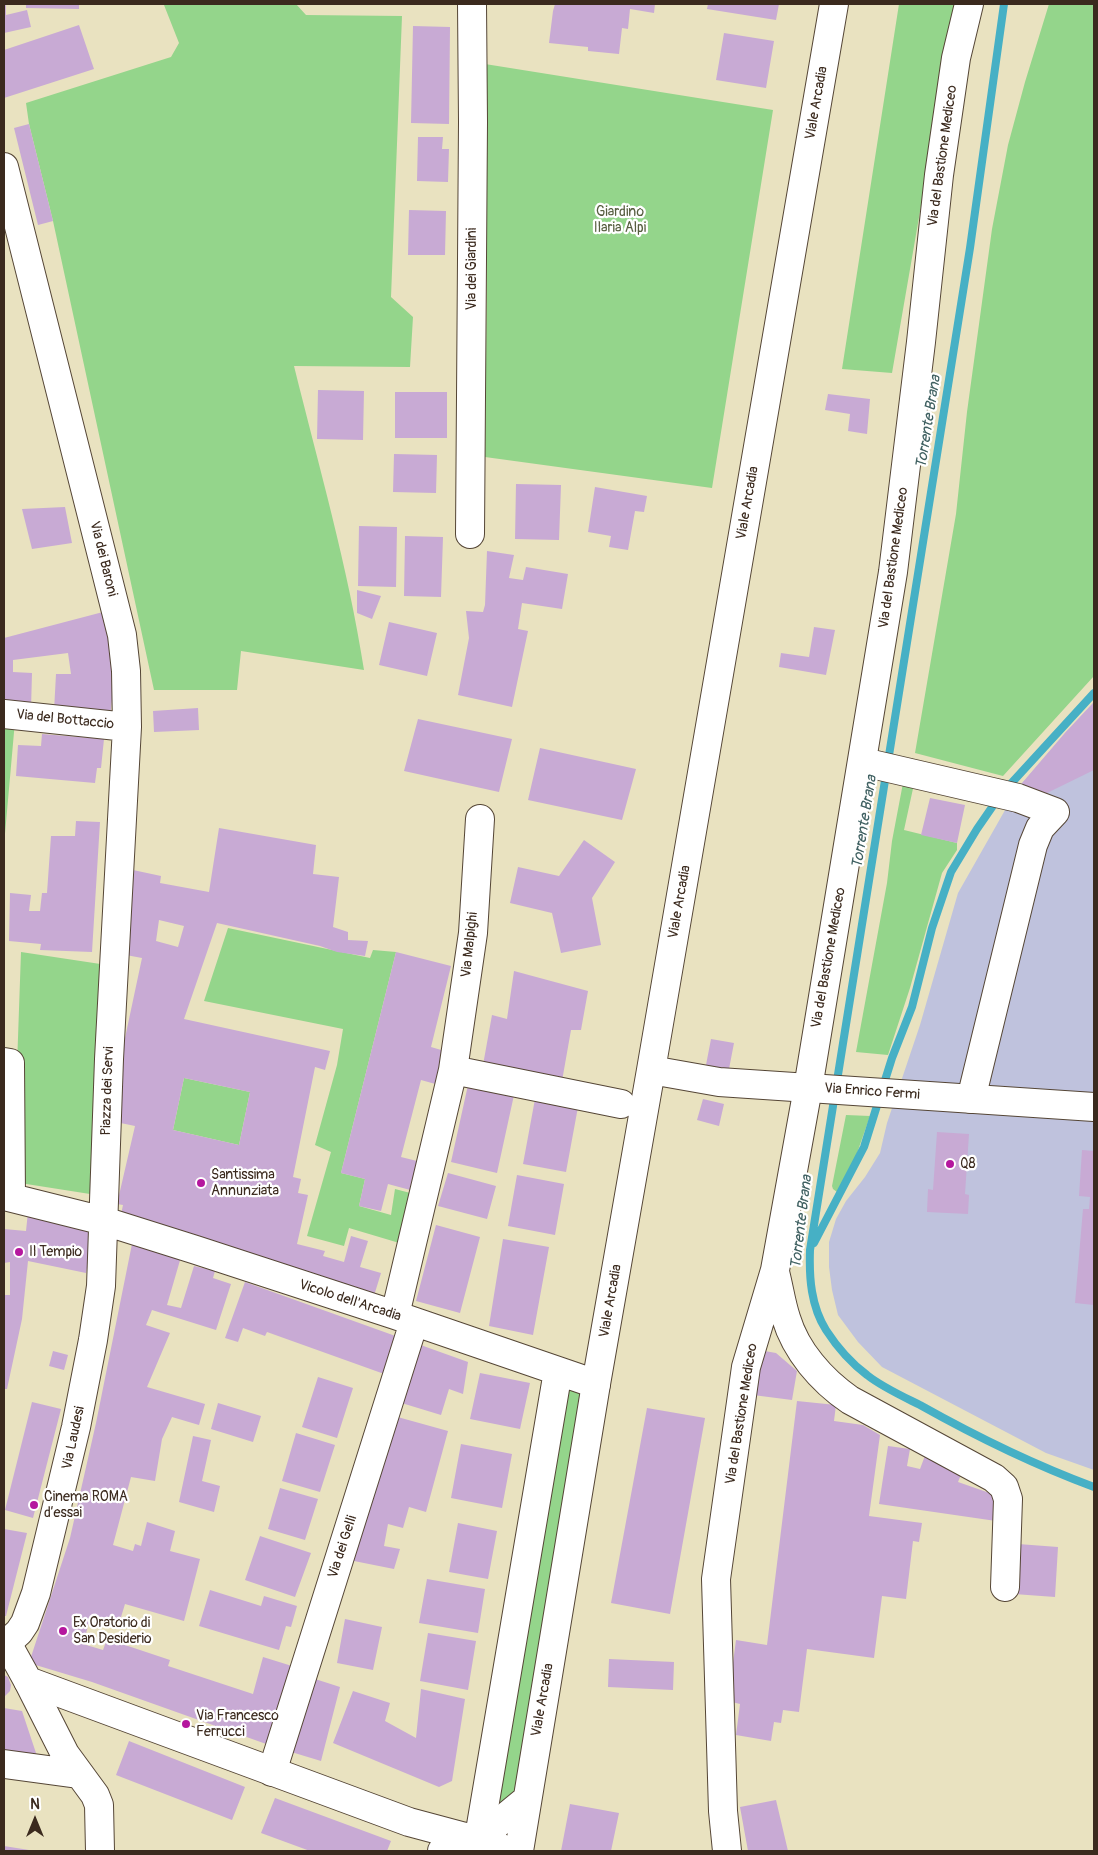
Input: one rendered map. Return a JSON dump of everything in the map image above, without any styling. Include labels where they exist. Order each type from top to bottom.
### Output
[{"type":"street","name":"Via dei Giardini","points":[[470,534],[472,4]]},
{"type":"street","name":"Viale Arcadia","points":[[519,1851],[596,1384],[834,4]]},
{"type":"street","name":"Via del Bastione Mediceo","points":[[727,1851],[723,1811],[716,1579],[746,1367],[775,1270],[814,1088],[869,763],[921,342],[939,175],[956,58],[969,4]]},
{"type":"street","name":"Via dei Baroni","points":[[6,181],[122,635],[126,671],[127,727],[115,961]]},
{"type":"street","name":"Via del Bottaccio","points":[[4,714],[127,727]]},
{"type":"street","points":[[869,763],[1018,798],[1055,812],[1043,823],[1033,845],[971,1100]]},
{"type":"street","name":"Via Malpighi","points":[[404,1319],[453,1070],[473,933],[480,819]]},
{"type":"street","name":"Piazza dei Servi","points":[[104,1221],[109,1059],[115,961]]},
{"type":"street","points":[[7,1062],[7,1196]]},
{"type":"street","points":[[453,1070],[621,1104]]},
{"type":"street","name":"Via Enrico Fermi","points":[[651,1070],[719,1082],[1094,1107]]},
{"type":"street","name":"Vicolo dell'Arcadia","points":[[7,1196],[104,1221],[596,1384]]},
{"type":"street","name":"Via Laudesi","points":[[5,1643],[19,1632],[31,1608],[63,1487],[98,1310],[104,1221]]},
{"type":"street","points":[[775,1270],[790,1331],[807,1358],[830,1384],[850,1400],[994,1478],[1004,1487],[1007,1492],[1008,1508],[1005,1587]]},
{"type":"street","name":"Via dei Gelli","points":[[272,1772],[404,1319]]},
{"type":"street","points":[[475,1837],[558,1371]]},
{"type":"street","points":[[5,1643],[28,1681],[65,1754],[95,1795],[99,1805],[100,1851]]},
{"type":"street","points":[[28,1681],[409,1822],[475,1837],[504,1851]]},
{"type":"street","points":[[4,1764],[78,1774]]},
{"type":"street","points":[[442,1851],[453,1841],[475,1837],[526,1800]]},
{"type":"shaded area","points":[[1094,702],[1094,1470],[1046,1453],[882,1367],[858,1342],[838,1315],[829,1267],[829,1242],[836,1219],[846,1201],[865,1177],[880,1153],[887,1123],[920,1025],[958,893],[1017,789]]},
{"type":"green space","points":[[296,4],[306,15],[402,16],[391,297],[413,317],[410,367],[294,366],[350,593],[364,670],[241,651],[237,690],[154,690],[53,221],[29,124],[26,103],[171,57],[179,43],[164,5]]},
{"type":"green space","points":[[899,4],[962,4],[948,50],[892,373],[842,369]]},
{"type":"green space","points":[[1049,4],[1094,4],[1094,676],[1003,776],[915,753],[956,514],[967,412],[992,229],[1008,145]]},
{"type":"green space","name":"Giardino Ilaria Alpi","points":[[485,64],[773,110],[712,488],[485,457],[487,270]]},
{"type":"green space","points":[[15,721],[4,845],[4,722]]},
{"type":"green space","points":[[903,783],[914,784],[904,830],[957,843],[957,850],[942,873],[910,988],[888,1055],[856,1052],[887,883],[892,841]]},
{"type":"green space","points":[[228,928],[370,958],[373,950],[396,952],[341,1173],[365,1179],[359,1206],[391,1215],[395,1189],[418,1195],[406,1245],[349,1228],[344,1246],[307,1236],[331,1152],[315,1145],[337,1065],[343,1029],[204,1001]]},
{"type":"green space","points":[[21,952],[107,965],[90,1194],[20,1183],[17,1066]]},
{"type":"green space","points":[[184,1078],[250,1092],[239,1145],[173,1130]]},
{"type":"green space","points":[[846,1115],[870,1116],[856,1156],[840,1190],[837,1192],[832,1186]]},
{"type":"green space","points":[[566,1379],[578,1389],[580,1395],[517,1787],[513,1796],[502,1805],[495,1805]]},
{"type":"building","points":[[4,4],[6,4],[6,15],[27,10],[31,27],[4,33]]},
{"type":"building","points":[[26,4],[79,4],[79,9],[26,8]]},
{"type":"building","points":[[555,4],[655,4],[654,13],[630,9],[628,29],[622,28],[619,54],[588,51],[588,47],[549,43]]},
{"type":"building","points":[[708,4],[779,4],[776,20],[707,9]]},
{"type":"building","points":[[79,25],[94,69],[4,98],[4,50]]},
{"type":"building","points":[[413,26],[450,27],[449,124],[411,123]]},
{"type":"building","points":[[724,33],[774,41],[766,88],[716,80]]},
{"type":"building","points":[[29,124],[53,221],[38,225],[14,128]]},
{"type":"building","points":[[418,137],[443,137],[442,149],[449,149],[448,182],[417,181]]},
{"type":"building","points":[[409,210],[446,211],[445,255],[408,255]]},
{"type":"building","points":[[318,390],[364,391],[363,440],[317,439]]},
{"type":"building","points":[[395,392],[447,392],[447,438],[395,438]]},
{"type":"building","points":[[828,394],[870,399],[867,434],[848,431],[850,414],[825,410]]},
{"type":"building","points":[[394,454],[437,455],[436,493],[393,492]]},
{"type":"building","points":[[516,484],[561,485],[559,540],[515,539]]},
{"type":"building","points":[[595,487],[647,496],[644,512],[635,511],[628,550],[609,547],[611,536],[588,532]]},
{"type":"building","points":[[65,507],[72,543],[32,549],[22,509]]},
{"type":"building","points":[[359,526],[397,527],[396,587],[358,586]]},
{"type":"building","points":[[405,536],[443,537],[441,597],[404,596]]},
{"type":"building","points":[[487,551],[514,555],[509,578],[523,580],[526,567],[568,574],[562,609],[522,603],[518,629],[528,631],[512,707],[458,695],[469,638],[466,611],[483,612],[485,605]]},
{"type":"building","points":[[357,590],[381,596],[372,619],[357,613]]},
{"type":"building","points":[[103,612],[115,672],[110,718],[54,711],[56,674],[71,674],[68,653],[13,660],[13,672],[32,673],[31,709],[4,707],[4,638]]},
{"type":"building","points":[[389,622],[437,633],[427,676],[379,665]]},
{"type":"building","points":[[814,627],[835,630],[826,675],[779,667],[781,653],[809,657]]},
{"type":"building","points":[[1094,702],[1094,770],[1047,793],[1017,789],[1065,733]]},
{"type":"building","points":[[198,708],[199,730],[154,732],[153,711]]},
{"type":"building","points":[[418,719],[512,739],[499,792],[404,771]]},
{"type":"building","points":[[42,734],[104,739],[101,768],[97,768],[95,783],[16,776],[18,745],[41,746]]},
{"type":"building","points":[[540,748],[636,769],[622,820],[528,800]]},
{"type":"building","points":[[930,798],[965,805],[957,843],[921,835]]},
{"type":"building","points":[[76,821],[100,822],[92,952],[40,950],[41,944],[9,941],[10,893],[31,895],[29,911],[40,911],[42,893],[47,893],[51,836],[75,836]]},
{"type":"building","points":[[219,828],[316,845],[313,874],[339,877],[333,927],[348,932],[348,940],[368,941],[365,956],[337,952],[320,946],[217,923],[184,1019],[330,1051],[325,1070],[315,1067],[293,1177],[301,1179],[298,1193],[308,1195],[297,1244],[325,1251],[323,1256],[344,1262],[351,1236],[368,1241],[360,1267],[381,1273],[373,1299],[120,1219],[123,1205],[117,1204],[135,1126],[111,1121],[125,1038],[142,958],[126,955],[133,870],[161,876],[160,883],[209,892]],"holes":[[[159,920],[184,926],[178,947],[156,941]],[[184,1078],[250,1092],[239,1145],[173,1130]]]},
{"type":"building","points":[[584,840],[615,862],[592,898],[601,945],[561,953],[552,913],[510,903],[518,867],[559,876]]},
{"type":"building","points":[[396,952],[451,966],[431,1047],[448,1052],[439,1085],[421,1080],[401,1157],[421,1162],[414,1191],[388,1184],[381,1211],[359,1206],[365,1179],[341,1173]]},
{"type":"building","points":[[514,971],[588,991],[581,1030],[571,1030],[562,1081],[483,1065],[492,1015],[507,1019]]},
{"type":"building","points":[[711,1039],[734,1043],[729,1069],[706,1065]]},
{"type":"building","points":[[468,1085],[514,1095],[497,1173],[451,1162]]},
{"type":"building","points":[[535,1099],[578,1107],[566,1172],[523,1164]]},
{"type":"building","points":[[703,1099],[724,1104],[719,1126],[697,1120]]},
{"type":"building","points":[[937,1132],[969,1134],[965,1194],[969,1195],[968,1214],[927,1212],[928,1189],[933,1190]]},
{"type":"building","points":[[1082,1150],[1094,1151],[1094,1305],[1075,1303],[1083,1209],[1089,1209],[1090,1197],[1079,1196]]},
{"type":"building","points":[[448,1173],[496,1186],[487,1219],[438,1206]]},
{"type":"building","points":[[517,1175],[564,1184],[555,1235],[508,1226]]},
{"type":"building","points":[[28,1212],[94,1231],[86,1273],[28,1261],[22,1319],[7,1389],[4,1389],[4,1295],[10,1295],[10,1262],[4,1263],[4,1229],[26,1231]]},
{"type":"building","points":[[436,1225],[480,1237],[460,1313],[416,1301]]},
{"type":"building","points":[[133,1239],[183,1250],[167,1305],[181,1308],[194,1266],[215,1271],[213,1278],[231,1284],[216,1330],[152,1310],[146,1325],[170,1333],[147,1387],[205,1404],[199,1425],[172,1417],[162,1439],[155,1481],[131,1477],[113,1545],[133,1551],[135,1544],[141,1546],[147,1522],[175,1531],[170,1551],[200,1559],[184,1621],[125,1604],[118,1627],[90,1619],[83,1644],[103,1650],[107,1639],[170,1660],[168,1666],[253,1694],[263,1657],[292,1666],[269,1745],[92,1682],[29,1663],[70,1538],[96,1423]]},
{"type":"building","points":[[503,1239],[549,1247],[533,1335],[489,1326]]},
{"type":"building","points":[[245,1282],[401,1338],[387,1375],[267,1332],[265,1336],[243,1328],[238,1342],[225,1338]]},
{"type":"building","points":[[415,1343],[468,1362],[463,1394],[449,1389],[441,1415],[395,1401]]},
{"type":"building","points":[[759,1350],[776,1353],[797,1371],[792,1400],[753,1395]]},
{"type":"building","points":[[53,1351],[68,1355],[64,1370],[49,1366]]},
{"type":"building","points":[[480,1373],[530,1383],[520,1429],[470,1419]]},
{"type":"building","points":[[318,1377],[353,1388],[337,1438],[302,1427]]},
{"type":"building","points":[[797,1401],[836,1405],[834,1421],[863,1425],[880,1435],[869,1516],[922,1523],[919,1542],[913,1541],[906,1599],[882,1596],[874,1658],[807,1649],[799,1712],[783,1710],[781,1723],[774,1722],[771,1741],[736,1735],[740,1704],[728,1701],[736,1640],[767,1645]]},
{"type":"building","points":[[32,1402],[61,1409],[33,1518],[5,1510]]},
{"type":"building","points":[[218,1403],[261,1416],[253,1442],[211,1429]]},
{"type":"building","points":[[647,1408],[705,1418],[670,1614],[611,1603]]},
{"type":"building","points":[[394,1416],[448,1431],[426,1512],[409,1507],[403,1528],[388,1524],[384,1546],[400,1549],[394,1569],[349,1560]]},
{"type":"building","points":[[296,1433],[335,1445],[320,1492],[282,1481]]},
{"type":"building","points":[[193,1436],[211,1440],[202,1481],[220,1486],[214,1512],[179,1502]]},
{"type":"building","points":[[461,1444],[512,1454],[502,1508],[451,1498]]},
{"type":"building","points":[[888,1446],[910,1449],[907,1466],[920,1469],[926,1453],[964,1467],[958,1482],[1001,1497],[996,1521],[879,1504]]},
{"type":"building","points":[[280,1488],[318,1499],[305,1540],[268,1529]]},
{"type":"building","points":[[458,1523],[497,1531],[488,1579],[449,1572]]},
{"type":"building","points":[[4,1529],[27,1533],[6,1616],[4,1616]]},
{"type":"building","points":[[260,1536],[311,1553],[295,1597],[245,1580]]},
{"type":"building","points":[[1018,1544],[1058,1547],[1055,1597],[1014,1594]]},
{"type":"building","points":[[427,1579],[485,1589],[478,1633],[419,1623]]},
{"type":"building","points":[[210,1590],[261,1606],[264,1596],[297,1606],[291,1627],[286,1626],[279,1650],[199,1626]]},
{"type":"building","points":[[345,1619],[382,1627],[373,1670],[337,1663]]},
{"type":"building","points":[[428,1633],[476,1641],[468,1690],[420,1681]]},
{"type":"building","points":[[609,1659],[674,1662],[673,1690],[608,1687]]},
{"type":"building","points":[[4,1675],[8,1677],[11,1685],[10,1691],[4,1697]]},
{"type":"building","points":[[312,1678],[340,1687],[321,1761],[288,1751]]},
{"type":"building","points":[[421,1689],[465,1699],[452,1781],[439,1787],[333,1743],[353,1691],[390,1703],[385,1721],[416,1738]]},
{"type":"building","points":[[4,1708],[22,1711],[38,1759],[4,1754]]},
{"type":"building","points":[[129,1741],[245,1787],[232,1820],[116,1775]]},
{"type":"building","points":[[275,1798],[391,1841],[387,1851],[310,1851],[261,1833]]},
{"type":"building","points":[[776,1800],[788,1851],[748,1851],[740,1807]]},
{"type":"building","points":[[570,1804],[619,1813],[611,1851],[561,1851]]},
{"type":"building","points":[[4,1846],[29,1850],[4,1851]]},
{"type":"waterway","name":"Torrente Brana","points":[[1004,4],[970,248],[810,1250],[810,1271],[814,1302],[821,1321],[840,1349],[867,1375],[892,1391],[984,1439],[1094,1487]]},
{"type":"waterway","points":[[1006,789],[1094,693]]},
{"type":"waterway","points":[[814,1243],[864,1147],[892,1058],[912,1007],[932,928],[951,872],[997,800]]},
{"type":"place","name":"Q8","points":[[950,1164]]},
{"type":"place","name":"Santissima Annunziata","points":[[201,1183]]},
{"type":"place","name":"Il Tempio","points":[[19,1252]]},
{"type":"place","name":"Cinema ROMA d’essai","points":[[34,1505]]},
{"type":"place","name":"Ex Oratorio di San Desiderio","points":[[63,1631]]},
{"type":"place","name":"Via Francesco Ferrucci","points":[[186,1724]]}]
